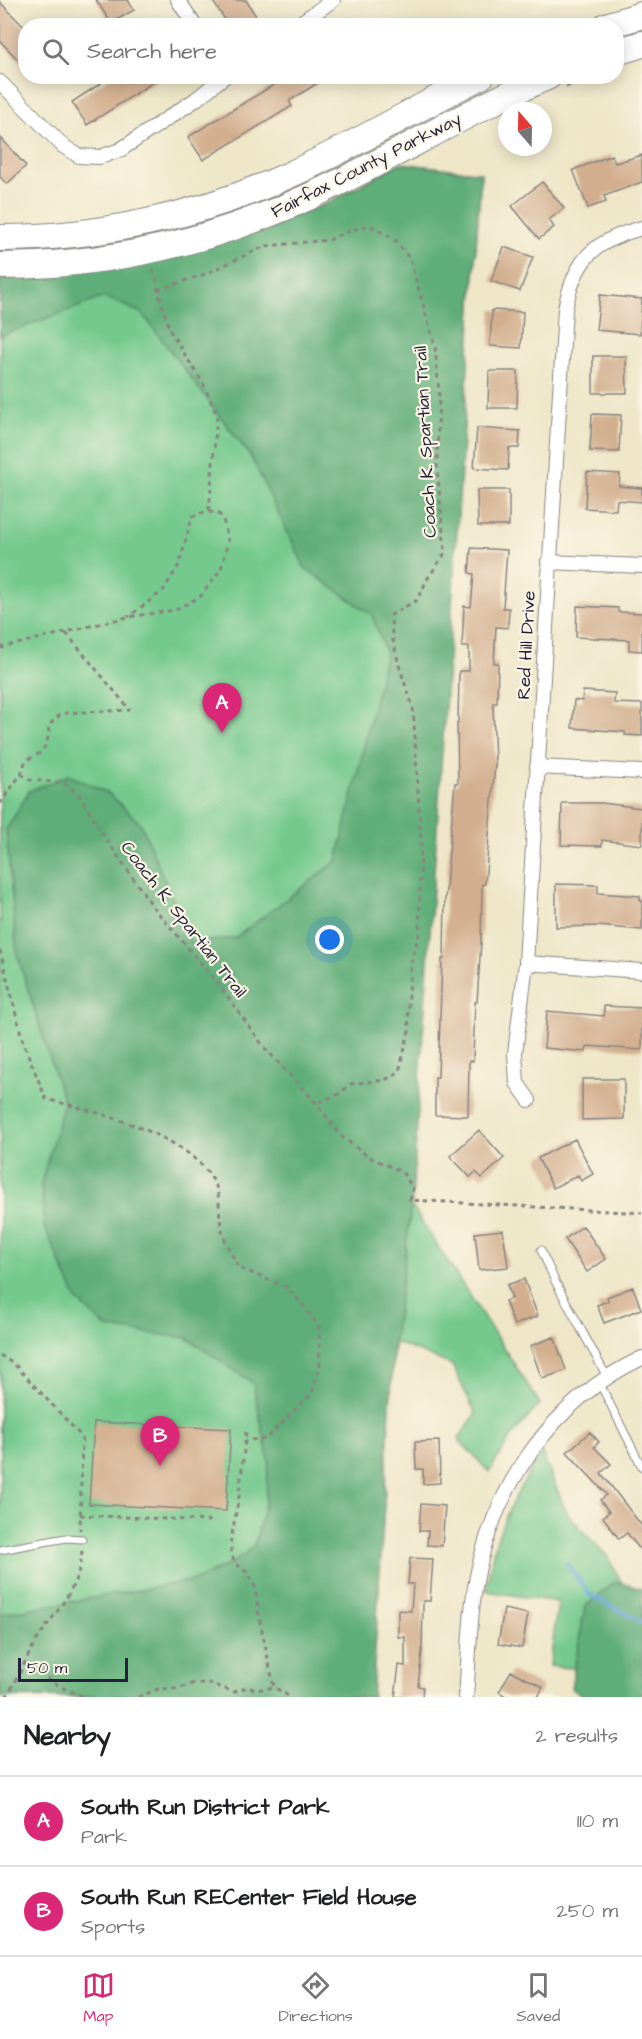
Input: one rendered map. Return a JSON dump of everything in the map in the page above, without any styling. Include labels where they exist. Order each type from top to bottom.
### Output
[{"type":"highway","points":[[624,20],[642,15]]},
{"type":"highway","points":[[624,50],[642,44]]},
{"type":"highway","name":"Fairfax County Parkway","points":[[0,237],[63,235],[113,228],[164,218],[216,204],[304,168],[467,84]]},
{"type":"highway","name":"Fairfax County Parkway","points":[[0,266],[50,264],[116,256],[185,242],[239,225],[317,193],[486,105],[532,84]]},
{"type":"street","points":[[178,0],[190,18]]},
{"type":"street","points":[[307,18],[333,0]]},
{"type":"street","points":[[0,82],[63,146],[79,156],[100,157],[120,150],[215,84]]},
{"type":"street","name":"Red Hill Drive","points":[[529,1100],[517,1083],[515,1053],[526,963],[548,562],[565,309],[570,284],[582,263],[601,243],[642,228]]},
{"type":"street","points":[[548,562],[642,566]]},
{"type":"street","points":[[537,767],[642,772]]},
{"type":"street","points":[[526,963],[642,971]]},
{"type":"street","points":[[466,1697],[475,1588],[491,1524],[511,1483],[534,1446],[555,1422],[603,1380],[642,1358]]},
{"type":"lane","points":[[541,1250],[642,1467]]},
{"type":"lane","points":[[0,1550],[66,1538],[82,1539]]},
{"type":"path","name":"Coach K. Spartian Trail","points":[[158,290],[205,274],[265,246],[329,240],[369,225],[394,239],[410,259],[435,346],[439,393],[437,467],[445,553],[428,578],[417,600],[391,615],[392,636],[399,669],[413,708],[421,842],[419,934],[411,962],[409,1032],[399,1072],[385,1080],[351,1084],[336,1096],[316,1103]]},
{"type":"path","points":[[149,266],[156,275],[170,331],[204,385],[217,416],[209,511]]},
{"type":"path","points":[[0,648],[128,617],[176,610],[201,596],[222,569],[228,541],[223,519],[219,514],[209,511],[200,512],[192,517],[179,566],[163,591],[128,617]]},
{"type":"path","points":[[0,804],[21,774],[26,760],[46,747],[49,725],[62,713],[130,710],[66,633]]},
{"type":"path","name":"Coach K. Spartian Trail","points":[[21,774],[30,780],[65,783],[80,796],[106,839],[154,908],[217,982],[264,1047],[316,1103],[341,1136],[369,1157],[402,1172],[413,1188],[410,1200],[642,1213]]},
{"type":"path","points":[[0,950],[23,1042],[46,1099],[74,1106],[162,1136],[195,1157],[215,1185],[222,1232],[239,1268],[286,1287],[303,1304],[319,1327],[320,1366],[312,1394],[266,1439],[246,1440]]},
{"type":"path","points":[[0,1355],[15,1365],[82,1437],[80,1515],[82,1553],[74,1587],[24,1662],[6,1697]]},
{"type":"path","points":[[246,1432],[239,1496],[230,1545],[234,1562],[248,1573],[255,1586],[274,1687]]},
{"type":"path","points":[[80,1515],[211,1521]]},
{"type":"path","points":[[24,1662],[61,1687],[85,1697]]},
{"type":"path","points":[[138,1697],[158,1689],[178,1689],[208,1683],[234,1692],[248,1687],[258,1690],[274,1687],[290,1697]]},
{"type":"green space","points":[[400,163],[481,173],[410,1208],[413,1208],[540,1404],[511,1437],[489,1472],[458,1439],[476,1414],[452,1365],[394,1342],[372,1697],[0,1697],[0,278],[203,245],[324,205]]},
{"type":"green space","points":[[400,163],[481,173],[412,1200],[394,1341],[372,1697],[0,1697],[0,1614],[196,1580],[234,1562],[254,1546],[265,1505],[269,1462],[253,1383],[187,1338],[107,1328],[77,1300],[44,1226],[41,1183],[64,1103],[17,954],[6,830],[29,791],[69,775],[108,793],[141,824],[191,943],[235,938],[337,861],[386,653],[372,615],[305,568],[251,457],[142,313],[104,297],[0,336],[0,278],[203,245],[324,205]]},
{"type":"green space","points":[[542,1453],[567,1514],[607,1556],[626,1591],[642,1588],[642,1675],[550,1666],[558,1602],[486,1591],[495,1545],[504,1520],[521,1486]]},
{"type":"green space","points":[[615,1581],[642,1589],[642,1697],[584,1697],[571,1688],[585,1607]]},
{"type":"building","points":[[96,0],[128,0],[134,10],[120,18],[108,18]]},
{"type":"building","points":[[212,0],[246,0],[257,18],[224,18]]},
{"type":"building","points":[[0,2],[18,21],[18,60],[0,41]]},
{"type":"building","points":[[100,84],[151,84],[87,125],[72,102]]},
{"type":"building","points":[[275,84],[316,84],[289,101],[292,106],[203,160],[188,137]]},
{"type":"building","points":[[0,137],[26,166],[7,184],[0,177]]},
{"type":"building","points":[[612,155],[615,163],[642,155],[642,182],[604,196],[606,202],[588,208],[573,170]]},
{"type":"building","points":[[542,182],[564,208],[549,220],[554,227],[539,239],[512,206]]},
{"type":"building","points":[[504,247],[533,257],[520,291],[491,281]]},
{"type":"building","points":[[600,295],[642,299],[640,334],[596,330]]},
{"type":"building","points":[[492,310],[523,312],[521,348],[490,346]]},
{"type":"building","points":[[593,356],[626,356],[627,393],[593,393]]},
{"type":"building","points":[[489,371],[518,371],[517,408],[488,408]]},
{"type":"building","points":[[592,414],[621,415],[619,452],[590,451]]},
{"type":"building","points":[[477,428],[520,431],[519,448],[509,448],[508,470],[474,468]]},
{"type":"building","points":[[587,472],[620,474],[619,486],[642,488],[642,502],[617,500],[616,510],[585,508]]},
{"type":"building","points":[[477,490],[509,490],[509,526],[478,526]]},
{"type":"building","points":[[471,548],[507,550],[503,608],[509,608],[508,628],[496,627],[494,663],[498,663],[497,703],[493,703],[495,764],[485,884],[482,884],[481,942],[477,1002],[475,1002],[473,1061],[469,1061],[468,1116],[435,1115],[445,899],[455,783],[458,783],[459,671],[469,671],[469,647],[462,647],[464,606],[471,607],[474,574],[469,573]]},
{"type":"building","points":[[577,606],[618,608],[618,612],[642,613],[642,651],[629,650],[629,640],[576,637]]},
{"type":"building","points":[[583,691],[615,693],[614,703],[642,704],[642,736],[625,735],[625,732],[572,728],[574,700],[582,701]]},
{"type":"building","points":[[562,803],[602,803],[642,808],[642,845],[602,840],[602,846],[561,845]]},
{"type":"building","points":[[556,884],[598,885],[598,893],[640,896],[642,930],[598,926],[556,927]]},
{"type":"building","points":[[604,1006],[642,1008],[642,1050],[587,1046],[586,1052],[544,1048],[547,1011],[604,1016]]},
{"type":"building","points":[[582,1079],[624,1079],[624,1119],[582,1120]]},
{"type":"building","points":[[479,1130],[504,1158],[482,1178],[476,1172],[470,1177],[450,1156]]},
{"type":"building","points":[[575,1139],[593,1174],[581,1181],[578,1175],[553,1188],[538,1158]]},
{"type":"building","points":[[583,1226],[606,1259],[587,1272],[565,1239]]},
{"type":"building","points":[[503,1230],[508,1267],[479,1270],[475,1233]]},
{"type":"building","points":[[524,1279],[538,1316],[514,1325],[505,1301],[512,1298],[507,1285]]},
{"type":"building","points":[[633,1287],[641,1309],[604,1323],[597,1305],[608,1301],[607,1297]]},
{"type":"building","points":[[554,1337],[566,1370],[542,1379],[530,1346]]},
{"type":"building","points":[[94,1422],[231,1429],[226,1511],[89,1504]]},
{"type":"building","points":[[590,1432],[599,1442],[594,1447],[611,1464],[601,1473],[642,1526],[642,1552],[627,1533],[619,1539],[603,1517],[609,1512],[600,1500],[607,1495],[567,1452]]},
{"type":"building","points":[[439,1441],[440,1483],[423,1484],[423,1469],[416,1469],[415,1442]]},
{"type":"building","points":[[421,1504],[445,1506],[442,1546],[427,1545],[428,1531],[419,1531]]},
{"type":"building","points":[[410,1558],[433,1559],[430,1601],[423,1601],[422,1652],[418,1686],[423,1687],[422,1697],[395,1697],[399,1665],[405,1666],[405,1637],[398,1637],[398,1610],[411,1611],[413,1584],[408,1584]]},
{"type":"building","points":[[504,1609],[528,1614],[522,1648],[498,1644]]},
{"type":"building","points":[[511,1671],[543,1687],[538,1697],[507,1697],[499,1692]]},
{"type":"waterway","points":[[567,1564],[590,1595],[642,1622]]},
{"type":"place","name":"South Run District Park","points":[[222,733]]},
{"type":"place","name":"South Run RECenter Field House","points":[[160,1466]]}]
